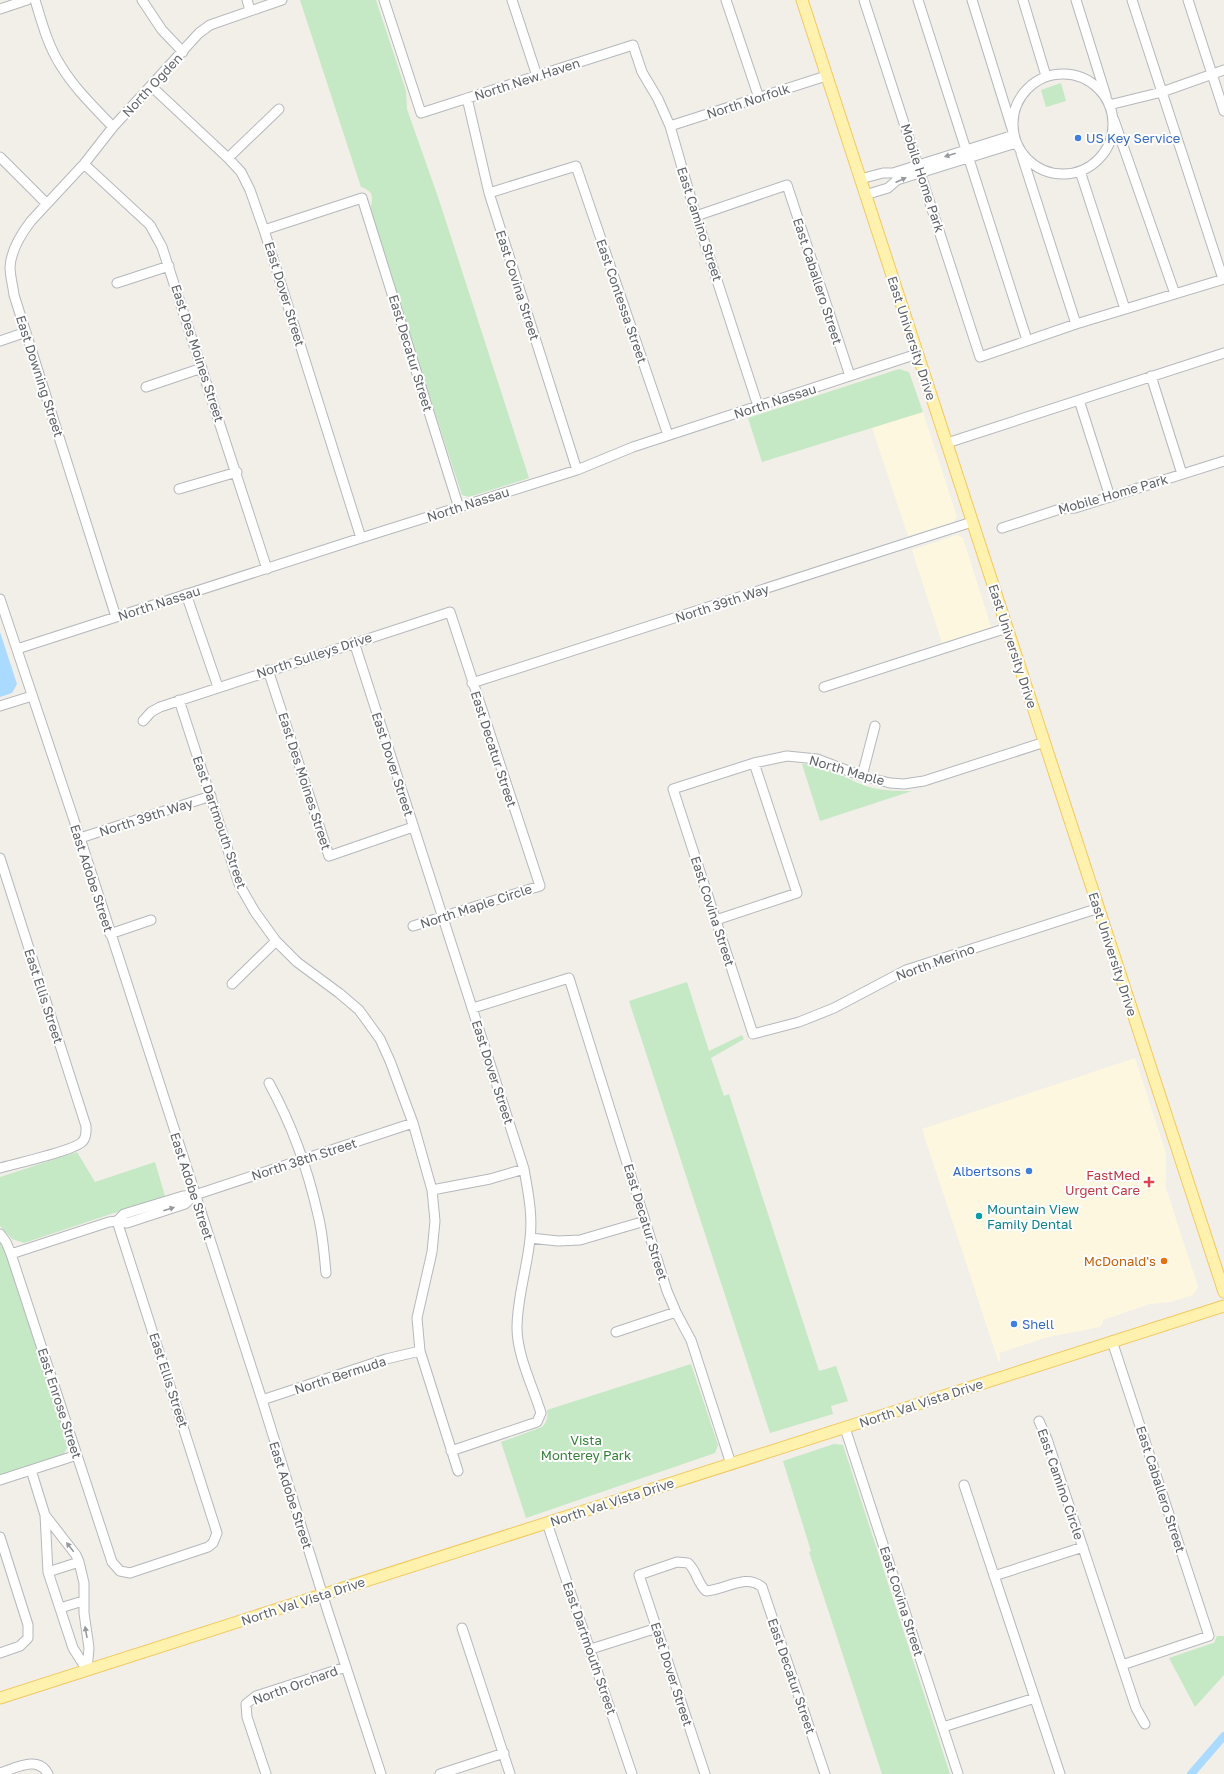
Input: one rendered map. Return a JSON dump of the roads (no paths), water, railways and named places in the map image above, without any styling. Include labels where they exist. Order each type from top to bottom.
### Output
[{"type":"main road","name":"East University Drive","points":[[802,0],[1224,1292]]},
{"type":"main road","name":"North Val Vista Drive","points":[[0,1698],[1224,1306]]},
{"type":"street","points":[[0,9],[27,0]]},
{"type":"street","points":[[35,0],[46,36],[60,66],[78,91],[113,127]]},
{"type":"street","points":[[142,0],[162,30],[183,52]]},
{"type":"street","points":[[247,0],[250,10]]},
{"type":"street","name":"North Ogden","points":[[46,203],[84,164],[113,127],[199,33],[210,24],[282,0]]},
{"type":"street","name":"North New Haven","points":[[384,0],[422,113],[633,45]]},
{"type":"street","points":[[512,0],[537,76]]},
{"type":"street","points":[[726,0],[759,98]]},
{"type":"street","name":"Mobile Home Park","points":[[864,0],[980,357],[1027,340]]},
{"type":"street","points":[[918,0],[1027,340],[1223,279],[1132,0]]},
{"type":"street","points":[[972,0],[1016,143],[1076,324]]},
{"type":"street","points":[[1023,0],[1046,76]]},
{"type":"street","points":[[1076,0],[1109,105],[1175,294]]},
{"type":"street","points":[[1188,0],[1224,111]]},
{"type":"street","name":"East Camino Street","points":[[633,45],[642,72],[658,99],[670,126],[696,216],[758,406]]},
{"type":"street","points":[[1109,105],[1162,92],[1224,70]]},
{"type":"street","points":[[1061,74],[1076,75],[1090,82],[1101,92],[1109,105],[1113,121],[1111,137],[1105,151],[1094,163],[1080,171],[1063,174],[1046,172],[1031,163],[1016,143],[1012,120],[1016,106],[1022,93],[1033,83],[1046,76],[1061,74]]},
{"type":"street","name":"North Norfolk","points":[[670,126],[826,76]]},
{"type":"street","name":"East Dover Street","points":[[151,86],[228,158],[240,172],[250,190],[361,538]]},
{"type":"street","name":"East Covina Street","points":[[467,98],[489,193],[577,470]]},
{"type":"street","points":[[228,158],[279,109]]},
{"type":"street","points":[[865,195],[888,188],[897,180],[920,169],[967,154],[1016,143]]},
{"type":"street","points":[[0,157],[46,203]]},
{"type":"street","name":"East Des Moines Street","points":[[84,164],[150,225],[157,235],[169,266],[237,472],[267,569]]},
{"type":"street","name":"East Contessa Street","points":[[489,193],[576,166],[668,435]]},
{"type":"street","points":[[860,179],[883,173],[920,169]]},
{"type":"street","points":[[1080,171],[1125,309]]},
{"type":"street","name":"East Caballero Street","points":[[696,216],[787,185],[850,376]]},
{"type":"street","name":"East Decatur Street","points":[[264,230],[362,198],[459,508]]},
{"type":"street","name":"East Downing Street","points":[[46,203],[24,230],[16,246],[10,267],[14,295],[116,617]]},
{"type":"street","points":[[117,283],[169,266]]},
{"type":"street","points":[[0,341],[26,332]]},
{"type":"street","name":"North Nassau","points":[[17,649],[577,470],[633,447],[668,435],[917,354]]},
{"type":"street","points":[[946,443],[1150,376],[1223,355]]},
{"type":"street","points":[[146,387],[202,368]]},
{"type":"street","points":[[1150,376],[1182,474]]},
{"type":"street","points":[[1079,400],[1110,497]]},
{"type":"street","name":"Mobile Home Park","points":[[1002,528],[1060,509],[1075,508],[1224,461]]},
{"type":"street","points":[[179,489],[237,472]]},
{"type":"street","name":"North 39th Way","points":[[472,683],[972,522]]},
{"type":"street","points":[[186,594],[218,687]]},
{"type":"street","name":"East Adobe Street","points":[[0,599],[80,838],[194,1195],[262,1400],[381,1774]]},
{"type":"street","name":"East Decatur Street","points":[[450,612],[472,683],[540,886]]},
{"type":"street","name":"North Sulleys Drive","points":[[143,721],[151,712],[160,706],[450,612]]},
{"type":"street","points":[[824,687],[1007,628]]},
{"type":"street","name":"East Dover Street","points":[[354,642],[524,1169],[531,1216],[530,1238],[520,1288],[517,1330],[520,1349],[541,1413],[537,1422],[451,1451]]},
{"type":"street","name":"East Des Moines Street","points":[[268,670],[329,856],[413,827]]},
{"type":"street","points":[[0,706],[32,696]]},
{"type":"street","name":"East Dartmouth Street","points":[[179,700],[239,884],[255,912],[276,941],[297,962],[359,1010],[370,1024],[380,1039],[390,1060],[413,1123],[432,1190],[435,1221],[432,1252],[417,1318],[420,1351],[458,1471]]},
{"type":"street","points":[[862,776],[875,726]]},
{"type":"street","name":"North Maple","points":[[673,789],[754,763],[787,756],[817,758],[862,776],[904,784],[924,781],[1044,742]]},
{"type":"street","points":[[716,920],[798,893],[754,763]]},
{"type":"street","name":"East Covina Street","points":[[673,789],[753,1034]]},
{"type":"street","name":"North 39th Way","points":[[80,838],[211,796]]},
{"type":"street","name":"East Ellis Street","points":[[0,858],[86,1126],[87,1134],[83,1142],[67,1149],[0,1168]]},
{"type":"street","name":"North Maple Circle","points":[[413,926],[540,886]]},
{"type":"street","name":"North Merino","points":[[753,1034],[799,1022],[834,1008],[906,970],[1098,908]]},
{"type":"street","points":[[110,934],[151,920]]},
{"type":"street","points":[[232,984],[276,941]]},
{"type":"street","name":"East Decatur Street","points":[[473,1008],[569,978],[666,1287],[676,1312],[691,1340],[731,1464]]},
{"type":"street","points":[[269,1082],[281,1105],[302,1159],[319,1215],[326,1273]]},
{"type":"street","name":"North 38th Street","points":[[11,1254],[117,1221],[127,1223],[151,1210],[183,1196],[194,1195],[413,1123]]},
{"type":"street","points":[[432,1190],[490,1179],[524,1169]]},
{"type":"street","name":"East Ellis Street","points":[[117,1221],[217,1529],[216,1540],[208,1548],[133,1572],[120,1571]]},
{"type":"street","points":[[530,1238],[558,1241],[580,1240],[645,1221]]},
{"type":"street","name":"East Enrose Street","points":[[0,1234],[6,1242],[11,1254],[112,1562],[120,1571]]},
{"type":"street","points":[[616,1332],[676,1312]]},
{"type":"street","name":"East Caballero Street","points":[[1112,1341],[1209,1636],[1122,1665]]},
{"type":"street","name":"North Bermuda","points":[[262,1400],[386,1360],[420,1351]]},
{"type":"street","name":"East Camino Circle","points":[[1039,1420],[1047,1439],[1083,1547]]},
{"type":"street","name":"East Covina Street","points":[[845,1428],[958,1774]]},
{"type":"street","points":[[0,1480],[77,1455]]},
{"type":"street","points":[[31,1470],[46,1515],[48,1572],[73,1648],[87,1670]]},
{"type":"street","points":[[964,1485],[1060,1774]]},
{"type":"street","points":[[46,1515],[76,1554],[79,1562],[84,1583],[83,1601],[85,1628],[89,1648],[87,1670]]},
{"type":"street","name":"East Dartmouth Street","points":[[547,1523],[632,1774]]},
{"type":"street","points":[[0,1537],[28,1625],[28,1638],[20,1646],[0,1653]]},
{"type":"street","points":[[994,1576],[1083,1547],[1139,1714],[1145,1724]]},
{"type":"street","points":[[48,1572],[79,1562]]},
{"type":"street","name":"East Dover Street","points":[[705,1774],[639,1575],[677,1562],[688,1563],[694,1568],[700,1586],[706,1591],[713,1591],[743,1581],[755,1581]]},
{"type":"street","name":"East Decatur Street","points":[[755,1581],[762,1587],[825,1774]]},
{"type":"street","points":[[60,1608],[83,1601]]},
{"type":"street","points":[[462,1628],[510,1774]]},
{"type":"street","points":[[591,1650],[657,1628]]},
{"type":"street","name":"North Orchard","points":[[266,1774],[245,1713],[246,1704],[256,1696],[346,1667]]},
{"type":"street","points":[[943,1727],[1035,1698]]},
{"type":"street","points":[[440,1774],[504,1753]]},
{"type":"street","points":[[0,1773],[29,1764],[40,1764],[48,1774]]},
{"type":"water","points":[[0,632],[17,684],[12,693],[0,697]]},
{"type":"waterway","points":[[1191,1774],[1224,1736]]},
{"type":"place","name":"US Key Service","points":[[1078,138]]},
{"type":"place","name":"Albertsons","points":[[1029,1171]]},
{"type":"place","name":"FastMed Urgent Care","points":[[1149,1182]]},
{"type":"place","name":"Mountain View Family Dental","points":[[979,1216]]},
{"type":"place","name":"McDonald's","points":[[1164,1261]]},
{"type":"place","name":"Shell","points":[[1014,1324]]},
{"type":"park label","name":"Vista Monterey Park","points":[[586,1448]]}]
